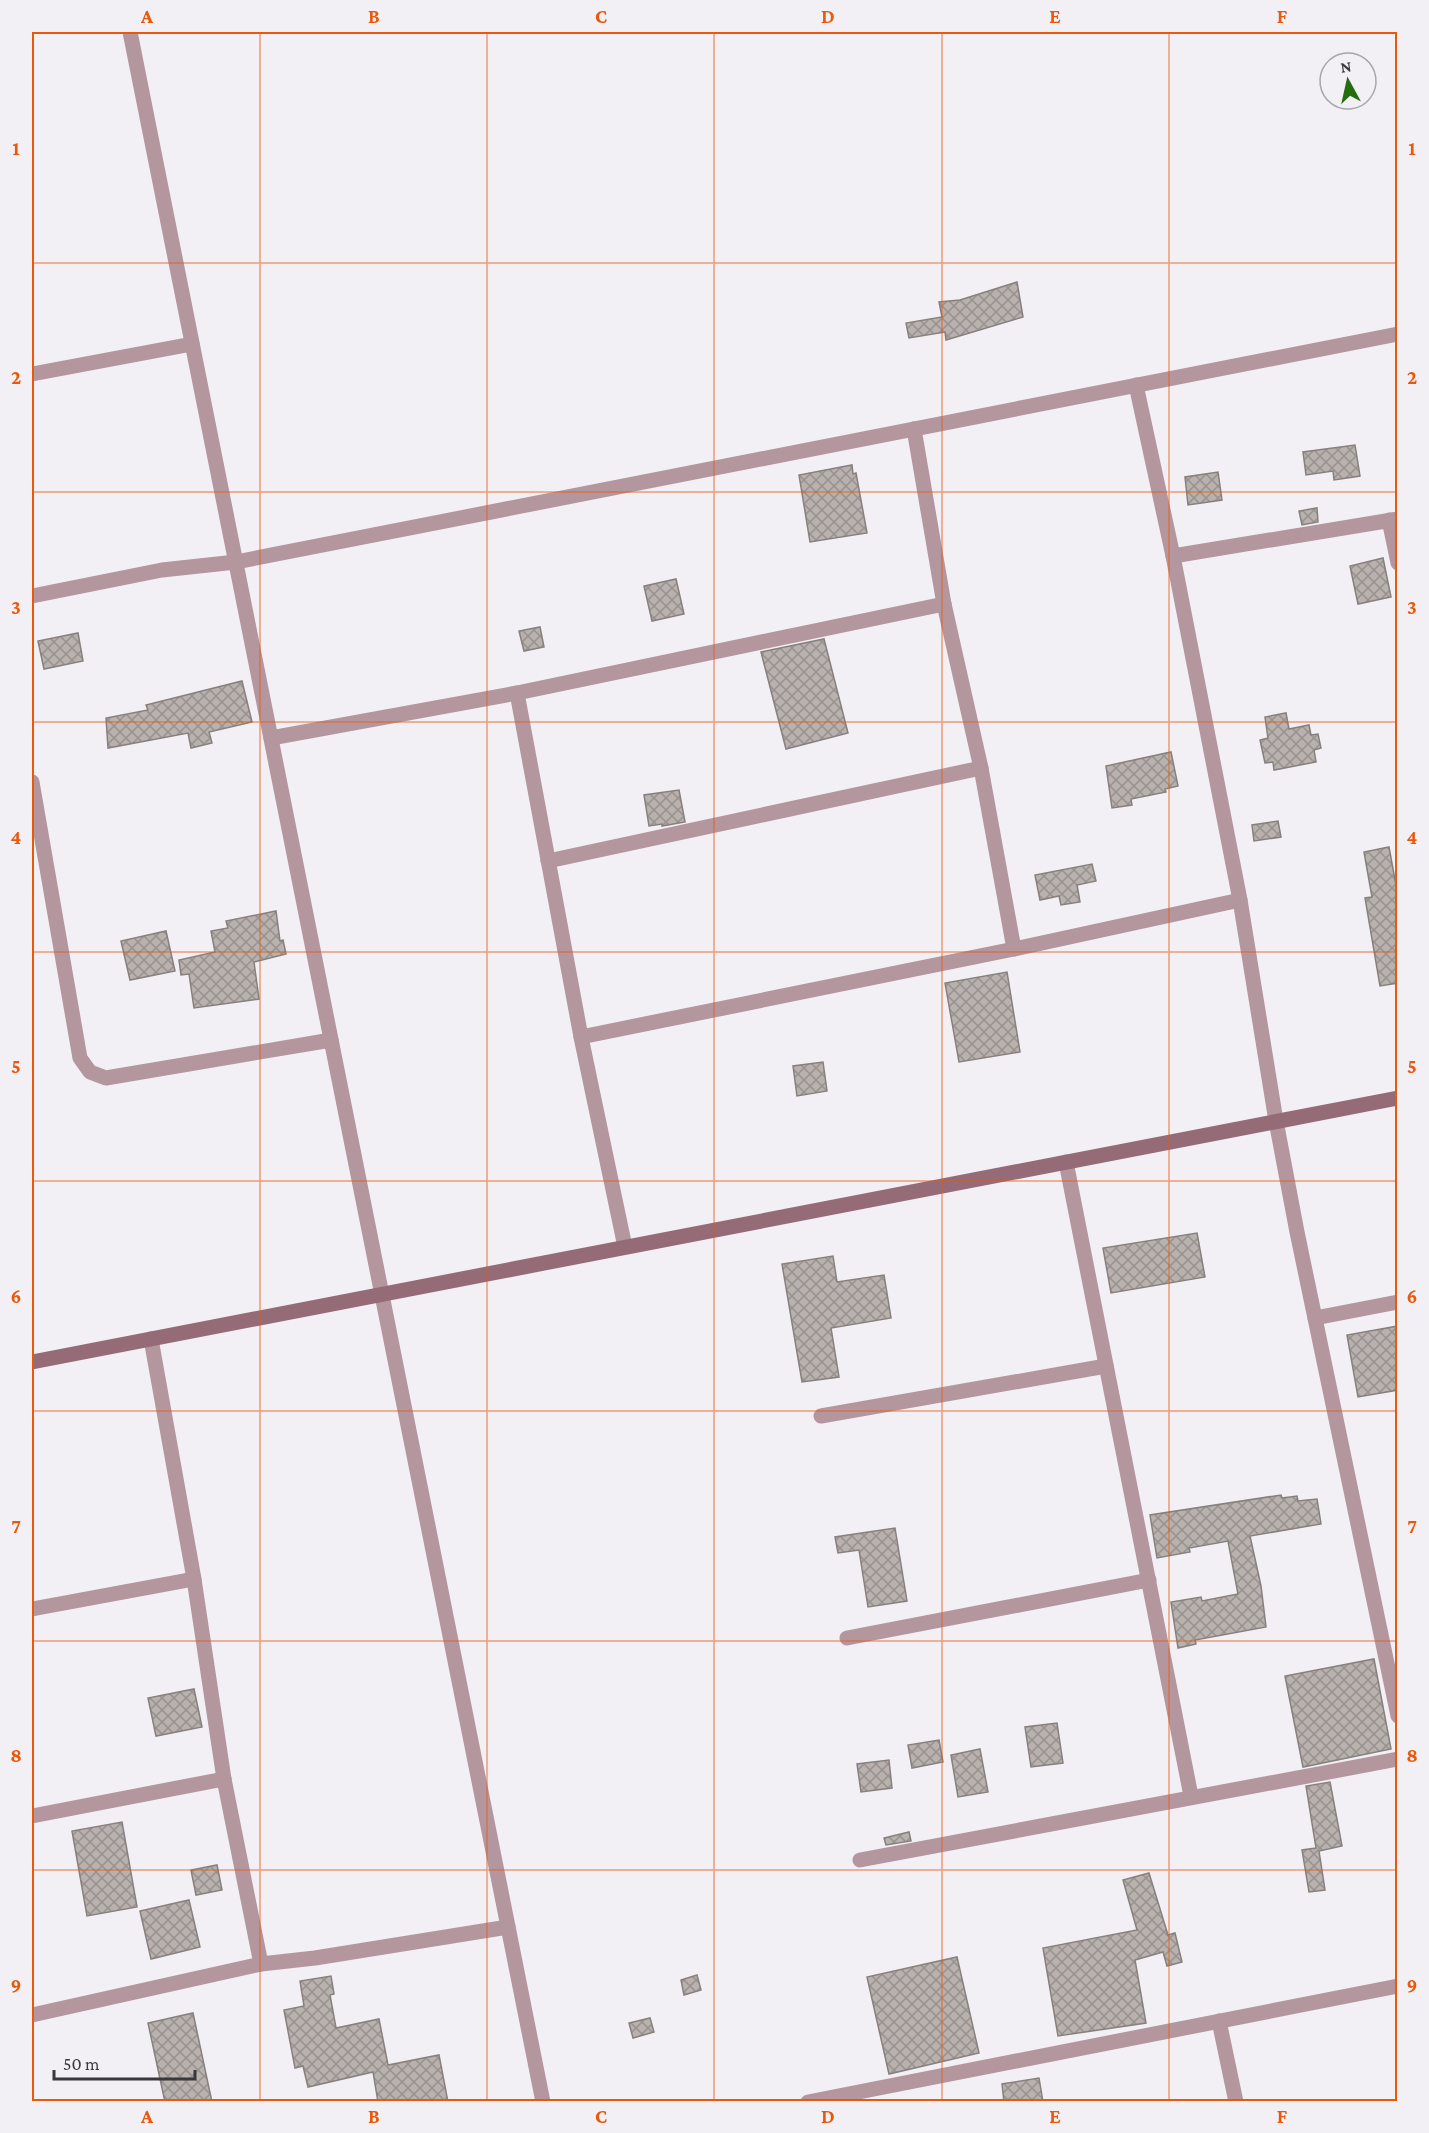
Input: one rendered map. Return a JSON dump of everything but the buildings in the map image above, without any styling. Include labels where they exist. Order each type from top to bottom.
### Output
[{"type":"street","points":[[130,32],[543,2102]]},
{"type":"street","points":[[32,596],[162,570],[236,562],[1398,334]]},
{"type":"street","points":[[32,374],[192,344]]},
{"type":"street","points":[[1136,385],[1173,556],[1240,900],[1276,1121],[1398,1716]]},
{"type":"street","points":[[914,429],[944,604],[981,768],[1014,949]]},
{"type":"street","points":[[1173,556],[1393,519],[1398,563]]},
{"type":"street","points":[[271,738],[517,693],[944,604]]},
{"type":"street","points":[[517,693],[581,1037],[625,1247]]},
{"type":"street","points":[[548,861],[981,768]]},
{"type":"street","points":[[32,782],[80,1058],[90,1072],[106,1078],[331,1041]]},
{"type":"street","points":[[581,1037],[1014,949],[1240,900]]},
{"type":"street","points":[[32,1362],[1398,1098]]},
{"type":"street","points":[[1066,1162],[1191,1796]]},
{"type":"street","points":[[1315,1318],[1398,1302]]},
{"type":"street","points":[[151,1339],[194,1579],[224,1779],[261,1964]]},
{"type":"street","points":[[821,1416],[1106,1366]]},
{"type":"street","points":[[32,1610],[194,1579]]},
{"type":"street","points":[[847,1638],[1149,1580]]},
{"type":"street","points":[[860,1860],[1191,1796],[1398,1759]]},
{"type":"street","points":[[32,1816],[224,1779]]},
{"type":"street","points":[[32,2015],[261,1964],[315,1958],[508,1927]]},
{"type":"street","points":[[808,2102],[1398,1986]]},
{"type":"street","points":[[1219,2021],[1236,2102]]}]
